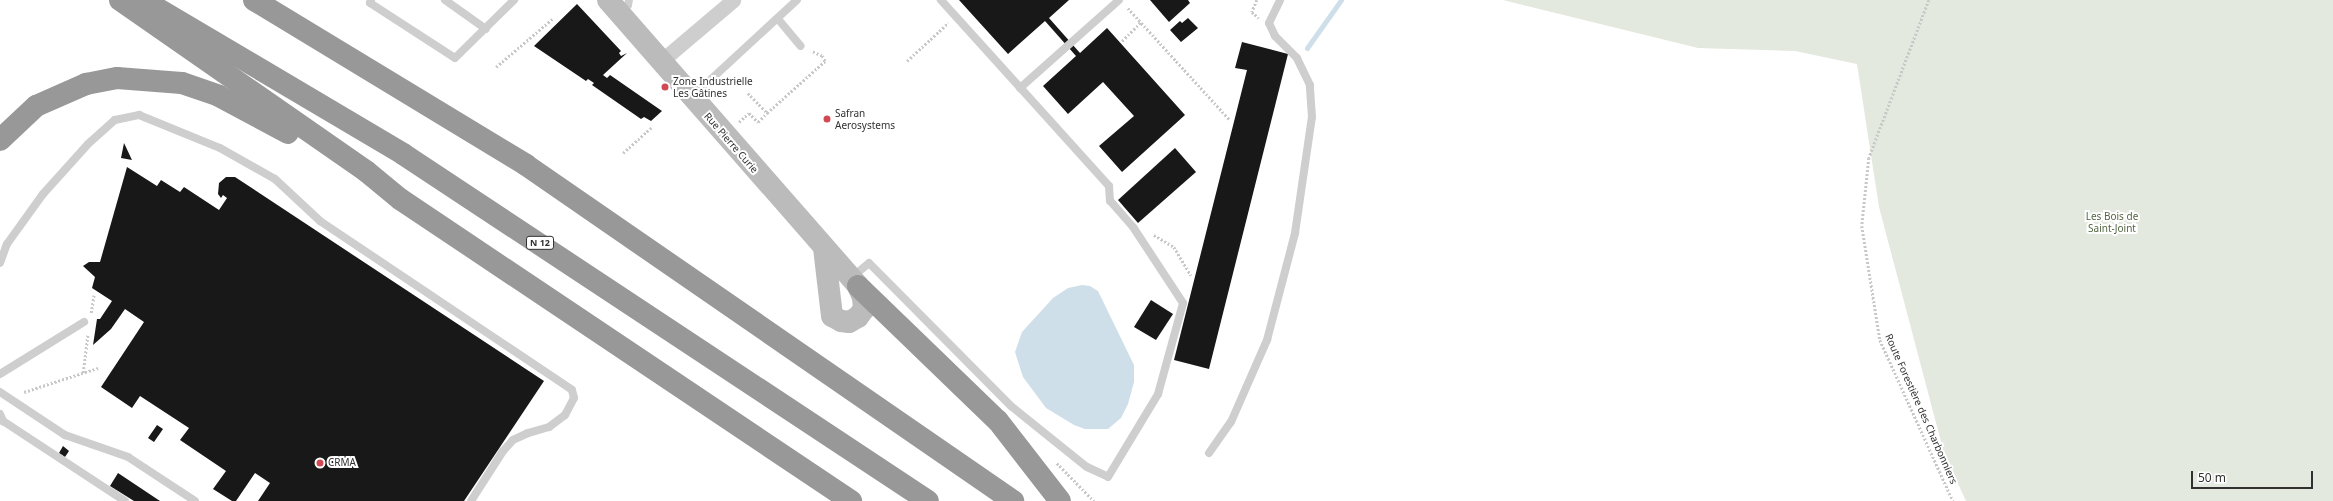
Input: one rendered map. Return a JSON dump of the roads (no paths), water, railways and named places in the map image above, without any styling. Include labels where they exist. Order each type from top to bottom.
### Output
[{"type":"highway","points":[[120,0],[366,171],[400,199],[851,501]]},
{"type":"highway","name":"N 12","points":[[143,0],[403,154],[928,501]]},
{"type":"highway","points":[[254,0],[526,165],[1013,501]]},
{"type":"highway","points":[[0,140],[36,106],[86,84],[116,78],[182,83],[219,96],[261,116],[361,180],[400,199]]},
{"type":"highway","points":[[855,282],[998,421],[1060,501]]},
{"type":"street","points":[[660,62],[733,0]]},
{"type":"street","name":"Rue Pierre Curie","points":[[619,5],[660,62],[855,282],[863,298],[864,310],[858,317],[849,322],[840,321],[832,316],[824,248]]},
{"type":"lane","points":[[371,0],[370,3],[455,58],[514,0]]},
{"type":"lane","points":[[445,0],[486,29]]},
{"type":"lane","points":[[692,97],[797,0]]},
{"type":"lane","points":[[855,282],[868,263],[1011,406],[1087,467],[1108,477],[1158,394],[1183,304],[1133,227],[1110,201],[1109,186],[941,0]]},
{"type":"lane","points":[[1209,453],[1231,422],[1267,340],[1295,233],[1312,117],[1310,85],[1297,58],[1275,36],[1269,23],[1280,0]]},
{"type":"lane","points":[[1020,88],[1123,3]]},
{"type":"lane","points":[[778,19],[801,46]]},
{"type":"lane","points":[[0,263],[7,244],[43,194],[88,144],[115,120],[139,115],[220,148],[275,179],[320,221],[572,390],[574,398],[565,415],[549,427],[528,432],[513,440],[503,451],[471,501]]},
{"type":"lane","points":[[0,374],[84,322]]},
{"type":"lane","points":[[0,392],[65,435],[128,457],[194,501]]},
{"type":"lane","points":[[0,414],[3,421],[125,501]]},
{"type":"waterway","points":[[1307,48],[1341,0]]},
{"type":"place","name":"Zone Industrielle Les Gâtines","points":[[665,87]]},
{"type":"place","name":"Safran Aerosystems","points":[[827,119]]},
{"type":"place","name":"CRMA","points":[[320,463]]},
{"type":"park label","name":"Les Bois de Saint-Joint","points":[[2112,222]]}]
